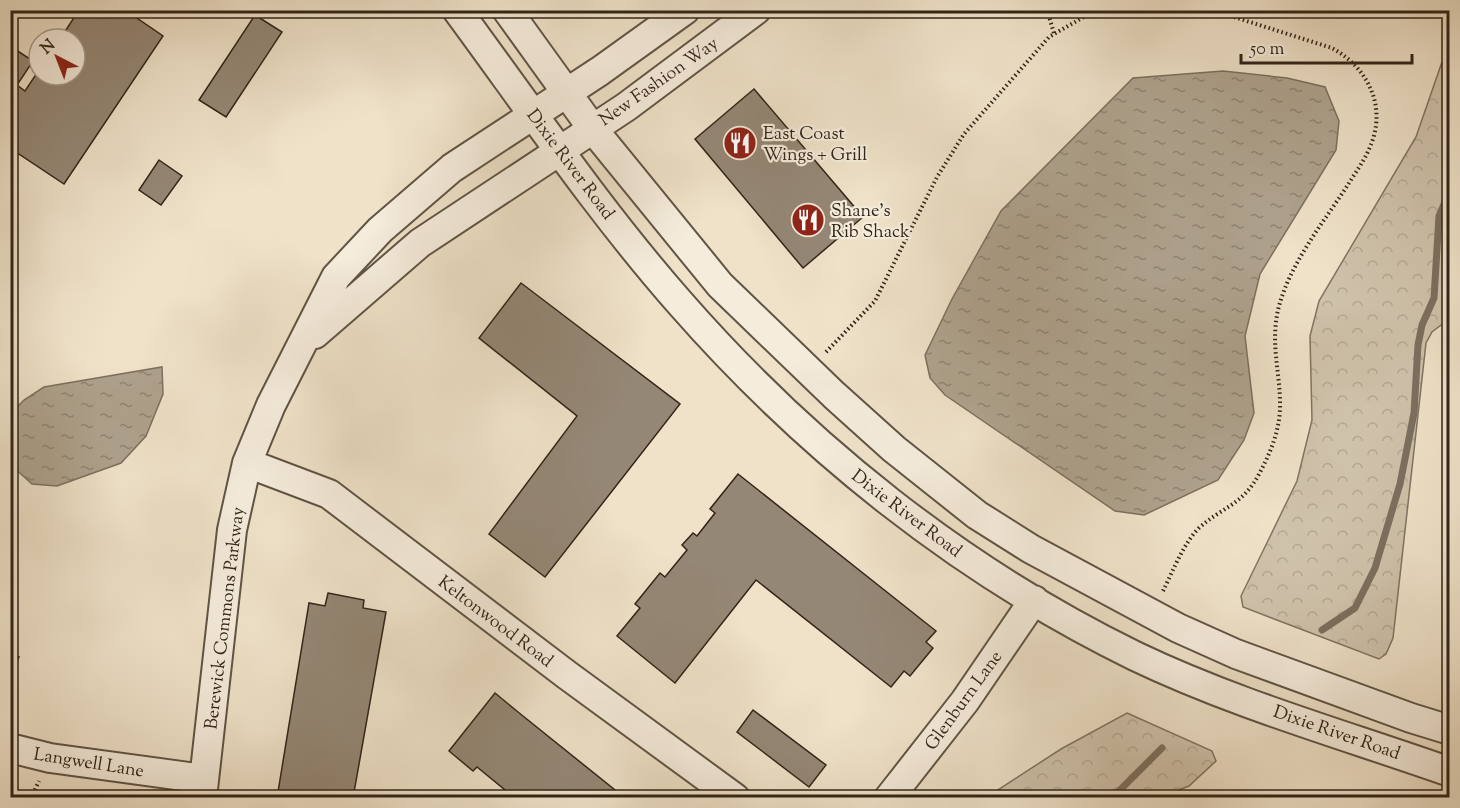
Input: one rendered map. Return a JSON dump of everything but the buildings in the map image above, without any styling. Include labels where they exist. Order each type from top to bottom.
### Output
[{"type":"street","name":"Dixie River Road","points":[[457,10],[560,150],[681,304],[769,396],[876,494],[972,561],[1034,600],[1134,655],[1200,685],[1449,772]]},
{"type":"street","name":"Dixie River Road","points":[[507,10],[592,128],[720,285],[834,396],[894,449],[977,515],[1032,549],[1178,628],[1236,654],[1410,718],[1449,730]]},
{"type":"street","points":[[534,114],[684,10]]},
{"type":"street","name":"New Fashion Way","points":[[560,150],[626,107],[756,10]]},
{"type":"street","name":"Berewick Commons Parkway","points":[[203,789],[232,530],[247,463],[271,405],[336,277],[361,248],[444,175],[534,114]]},
{"type":"street","name":"Berewick Commons Parkway","points":[[304,343],[420,243],[560,150]]},
{"type":"street","name":"Keltonwood Road","points":[[247,463],[329,494],[567,675],[735,798]]},
{"type":"street","name":"Glenburn Lane","points":[[889,798],[965,701],[1034,600]]},
{"type":"street","name":"Langwell Lane","points":[[10,748],[203,789]]},
{"type":"path","points":[[1047,10],[1054,33]]},
{"type":"path","points":[[826,352],[875,301],[948,155],[1028,58],[1054,33],[1096,10]]},
{"type":"path","points":[[1163,591],[1195,533],[1240,500],[1259,474],[1279,424],[1280,407],[1274,352],[1277,320],[1283,294],[1301,257],[1368,152],[1376,124],[1377,108],[1370,84],[1345,56],[1332,48],[1212,10]]},
{"type":"green space","points":[[1449,55],[1449,319],[1432,332],[1426,343],[1393,638],[1386,654],[1379,659],[1243,607],[1241,596],[1297,481],[1312,420],[1310,336],[1319,301],[1416,137],[1442,62]]},
{"type":"green space","points":[[1127,713],[1212,751],[1216,761],[1189,786],[1160,797],[987,797],[1061,749]]},
{"type":"water","points":[[1223,71],[1287,78],[1325,87],[1339,121],[1336,150],[1260,274],[1245,336],[1254,413],[1244,440],[1218,480],[1144,515],[1115,511],[945,395],[930,378],[925,355],[952,299],[1001,211],[1133,78]]},
{"type":"water","points":[[162,367],[163,394],[146,436],[121,463],[57,486],[32,484],[11,465],[11,413],[24,400],[44,387]]},
{"type":"waterway","points":[[1322,630],[1355,608],[1375,568],[1400,484],[1414,413],[1418,345],[1422,325],[1434,298],[1439,216],[1450,190]]},
{"type":"waterway","points":[[1106,798],[1118,792],[1162,748]]},
{"type":"place","name":"East Coast Wings + Grill","points":[[740,143]]},
{"type":"place","name":"Shane's Rib Shack","points":[[808,220]]}]
